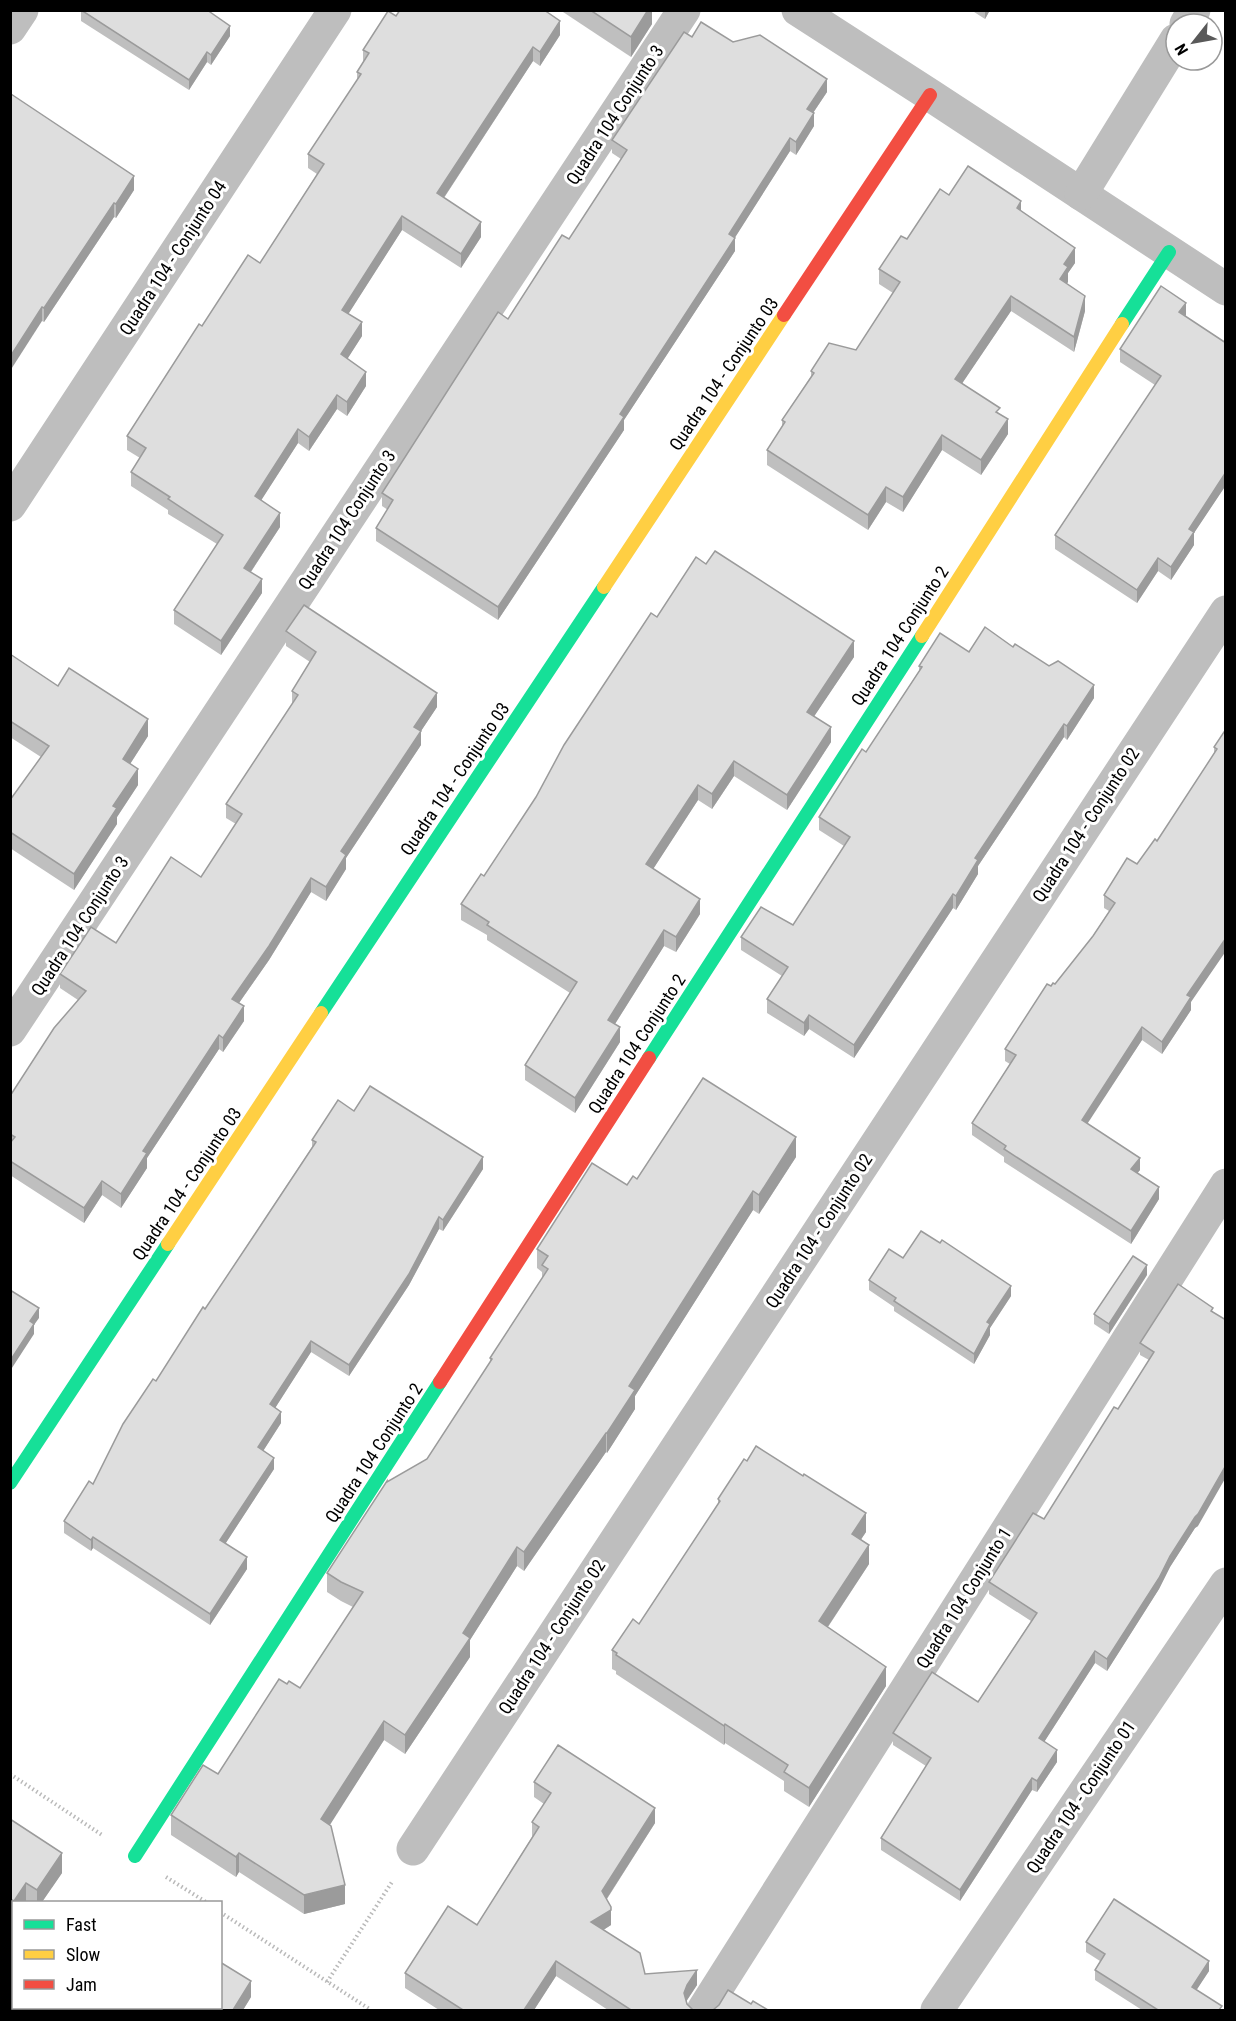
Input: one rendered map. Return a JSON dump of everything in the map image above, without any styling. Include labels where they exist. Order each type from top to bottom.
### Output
[{"type":"street","points":[[10,28],[22,10]]},
{"type":"street","name":"Quadra 104 - Conjunto 04","points":[[10,505],[335,10]]},
{"type":"street","name":"Quadra 104 Conjunto 3","points":[[10,1030],[684,10]]},
{"type":"street","points":[[798,10],[1226,289]]},
{"type":"street","points":[[1081,194],[1164,59]]},
{"type":"street","name":"Quadra 104 - Conjunto 03","points":[[10,1483],[930,95]]},
{"type":"street","name":"Quadra 104 Conjunto 2","points":[[135,1856],[1169,252]]},
{"type":"street","name":"Quadra 104 - Conjunto 02","points":[[412,1849],[1226,612]]},
{"type":"street","name":"Quadra 104 Conjunto 1","points":[[703,2010],[1226,1185]]},
{"type":"street","name":"Quadra 104 - Conjunto 01","points":[[937,2010],[1226,1584]]},
{"type":"path","points":[[327,1982],[412,1849]]},
{"type":"path","points":[[222,1913],[371,2010]]},
{"type":"building","points":[[81,10],[207,10],[230,26],[211,55],[207,52],[189,80]]},
{"type":"building","points":[[400,10],[544,10],[560,21],[540,52],[533,47],[437,193],[481,222],[461,254],[402,216],[342,310],[362,322],[341,354],[366,372],[347,402],[337,395],[309,437],[298,429],[255,496],[280,513],[244,568],[262,579],[221,641],[174,610],[223,535],[131,472],[146,448],[127,436],[199,324],[202,326],[248,255],[260,263],[324,164],[308,154],[361,74],[357,72],[369,53],[363,50],[388,11],[396,16]]},
{"type":"building","points":[[590,10],[648,10],[631,37]]},
{"type":"building","points":[[701,22],[733,42],[760,35],[827,79],[807,109],[814,113],[796,142],[790,138],[729,234],[735,238],[620,414],[624,417],[498,607],[376,528],[393,500],[382,493],[498,312],[508,319],[562,235],[569,239],[627,150],[612,140],[684,32],[692,37]]},
{"type":"building","points":[[11,94],[134,176],[44,308],[42,307],[10,357],[10,96]]},
{"type":"building","points":[[968,166],[1021,201],[1017,208],[1075,248],[1064,264],[1068,267],[1060,279],[1085,296],[1074,337],[1011,296],[955,379],[1000,408],[996,412],[1008,419],[981,460],[942,435],[903,497],[886,487],[868,515],[767,450],[785,422],[782,420],[814,373],[811,371],[829,343],[856,350],[900,282],[879,269],[901,236],[907,239],[940,189],[949,195]]},
{"type":"building","points":[[1161,286],[1186,303],[1179,312],[1226,343],[1226,472],[1189,529],[1194,532],[1171,567],[1158,558],[1137,590],[1055,535],[1161,376],[1120,349]]},
{"type":"building","points":[[715,551],[854,641],[807,712],[831,727],[787,795],[734,761],[712,794],[698,785],[646,864],[700,899],[676,937],[664,930],[608,1020],[620,1027],[575,1098],[525,1065],[577,982],[487,925],[489,922],[461,904],[481,874],[484,876],[536,797],[564,745],[651,613],[657,617],[696,557],[706,564]]},
{"type":"building","points":[[304,605],[437,693],[414,727],[421,731],[341,851],[346,855],[326,887],[311,878],[269,946],[232,999],[244,1006],[223,1038],[219,1035],[143,1151],[147,1153],[121,1194],[102,1181],[84,1208],[10,1161],[10,1143],[15,1137],[10,1134],[10,1096],[54,1028],[86,991],[60,974],[91,927],[116,943],[171,857],[201,877],[242,814],[226,804],[298,695],[292,691],[316,652],[286,631]]},
{"type":"building","points":[[985,627],[1013,647],[1015,644],[1049,666],[1058,661],[1094,685],[1067,726],[1064,724],[975,858],[978,860],[956,896],[953,894],[854,1045],[809,1015],[804,1023],[767,999],[788,967],[741,937],[761,907],[793,925],[850,837],[819,817],[862,749],[866,752],[922,667],[919,666],[940,633],[969,652]]},
{"type":"building","points":[[10,654],[58,686],[69,668],[148,719],[123,759],[138,769],[113,806],[117,808],[74,874],[10,832],[10,800],[49,746],[10,721]]},
{"type":"building","points":[[1226,729],[1226,938],[1187,995],[1191,997],[1162,1042],[1142,1027],[1082,1120],[1140,1158],[1131,1169],[1159,1187],[1131,1231],[1004,1149],[1006,1146],[972,1123],[1016,1055],[1005,1049],[1047,984],[1051,986],[1055,984],[1093,936],[1115,903],[1104,895],[1127,858],[1137,864],[1155,839],[1157,841],[1217,749],[1214,747]]},
{"type":"building","points":[[703,1078],[796,1137],[759,1195],[753,1191],[629,1386],[635,1390],[607,1433],[524,1552],[517,1547],[463,1633],[470,1638],[405,1735],[384,1721],[321,1819],[331,1826],[345,1885],[304,1895],[239,1853],[236,1857],[171,1815],[203,1765],[218,1774],[279,1679],[287,1684],[289,1681],[300,1688],[363,1592],[327,1573],[387,1481],[427,1459],[492,1359],[490,1358],[548,1269],[542,1265],[548,1256],[537,1249],[592,1163],[627,1185],[633,1176],[637,1179]]},
{"type":"building","points":[[370,1086],[483,1157],[443,1220],[439,1217],[409,1274],[349,1365],[311,1341],[270,1404],[281,1412],[258,1447],[274,1458],[220,1540],[247,1557],[210,1614],[93,1537],[91,1540],[64,1521],[89,1481],[93,1484],[123,1424],[153,1379],[156,1381],[203,1307],[205,1309],[316,1142],[312,1140],[338,1100],[354,1111]]},
{"type":"building","points":[[921,1231],[940,1243],[942,1240],[1011,1286],[987,1322],[990,1324],[974,1354],[894,1301],[896,1298],[869,1280],[889,1249],[903,1258]]},
{"type":"building","points":[[1133,1256],[1147,1265],[1109,1324],[1094,1314]]},
{"type":"building","points":[[1178,1284],[1226,1320],[1226,1465],[1159,1578],[1107,1659],[1095,1651],[1039,1738],[1057,1750],[1037,1781],[1032,1778],[960,1890],[881,1838],[931,1758],[893,1733],[932,1672],[978,1702],[1037,1613],[989,1582],[1033,1513],[1044,1519],[1114,1407],[1118,1409],[1154,1352],[1140,1343]]},
{"type":"building","points":[[10,1290],[39,1308],[30,1321],[34,1324],[10,1361]]},
{"type":"building","points":[[756,1446],[866,1513],[852,1534],[869,1545],[819,1621],[886,1667],[809,1788],[784,1772],[788,1765],[725,1724],[724,1726],[616,1655],[617,1653],[612,1650],[633,1619],[639,1624],[720,1501],[718,1499],[744,1459],[747,1461]]},
{"type":"building","points":[[558,1745],[655,1808],[602,1891],[611,1910],[591,1922],[640,1953],[645,1974],[697,1970],[684,1993],[687,2004],[693,2010],[631,2010],[556,1961],[524,2010],[463,2010],[405,1973],[448,1906],[477,1925],[539,1827],[532,1822],[551,1793],[534,1782]]},
{"type":"building","points":[[10,1819],[62,1853],[37,1890],[26,1883],[14,1901],[10,1899]]},
{"type":"building","points":[[1114,1899],[1209,1961],[1192,1987],[1222,2006],[1219,2010],[1158,2010],[1095,1970],[1105,1954],[1086,1942]]},
{"type":"building","points":[[222,1963],[251,1981],[233,2010],[167,2010],[222,2009]]},
{"type":"building","points":[[728,1990],[751,2004],[753,2001],[768,2010],[713,2010]]},
{"type":"traffic: fast","points":[[1122,324],[1169,252]]},
{"type":"traffic: fast","points":[[321,1013],[604,587]]},
{"type":"traffic: fast","points":[[649,1058],[922,636]]},
{"type":"traffic: fast","points":[[10,1483],[168,1244]]},
{"type":"traffic: fast","points":[[135,1856],[440,1382]]},
{"type":"traffic: slow","points":[[604,587],[784,315]]},
{"type":"traffic: slow","points":[[922,636],[1122,324]]},
{"type":"traffic: slow","points":[[168,1244],[321,1013]]},
{"type":"traffic: jam","points":[[784,315],[930,95]]},
{"type":"traffic: jam","points":[[440,1382],[649,1058]]}]
